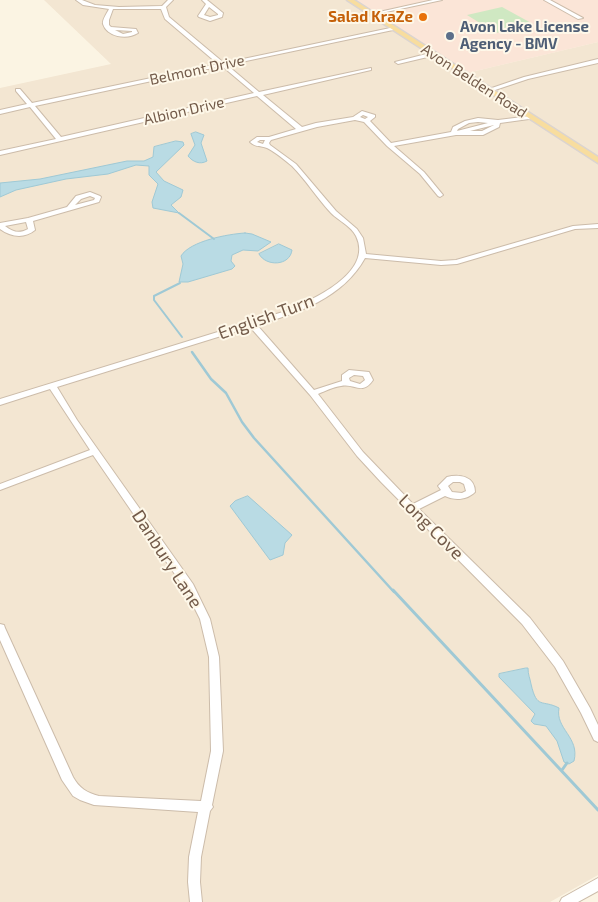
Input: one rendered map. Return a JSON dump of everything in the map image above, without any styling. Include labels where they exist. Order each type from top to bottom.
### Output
[{"type":"main road","name":"Avon Belden Road","points":[[350,0],[598,161]]},
{"type":"street","points":[[78,0],[88,6],[112,7],[163,7],[171,0]]},
{"type":"street","points":[[204,0],[209,4]]},
{"type":"street","points":[[372,14],[440,0]]},
{"type":"street","points":[[546,0],[580,18]]},
{"type":"street","points":[[108,28],[106,20],[112,7]]},
{"type":"street","points":[[163,7],[168,18],[300,129]]},
{"type":"street","name":"Belmont Drive","points":[[0,112],[393,28]]},
{"type":"street","points":[[398,62],[434,54]]},
{"type":"street","points":[[489,90],[526,78],[598,61]]},
{"type":"street","name":"Albion Drive","points":[[0,153],[369,69]]},
{"type":"street","points":[[18,90],[60,140]]},
{"type":"street","points":[[389,145],[454,133],[526,115]]},
{"type":"street","points":[[440,195],[422,173],[361,120],[300,129],[268,142],[294,165],[334,212],[355,230],[360,238],[363,256],[441,263],[456,262],[575,227],[598,226]]},
{"type":"street","points":[[0,225],[29,220],[70,208]]},
{"type":"street","points":[[0,225],[9,234],[21,235],[32,230],[29,220]]},
{"type":"street","name":"English Turn","points":[[0,402],[290,312],[329,292],[353,272],[363,256]]},
{"type":"street","name":"Long Cove","points":[[252,324],[360,454],[526,621],[559,664],[586,711],[598,737]]},
{"type":"street","points":[[312,394],[346,383]]},
{"type":"street","name":"Danbury Lane","points":[[52,386],[189,587],[205,619],[214,657],[218,751],[195,857],[194,882],[196,902]]},
{"type":"street","points":[[0,487],[96,451]]},
{"type":"street","points":[[412,508],[446,492]]},
{"type":"street","points":[[0,628],[68,780],[78,794],[86,799],[99,801],[207,807]]},
{"type":"street","points":[[566,902],[598,884]]},
{"type":"shaded area","points":[[44,0],[346,0],[598,164],[598,875],[550,902],[0,902],[0,88],[111,64]]},
{"type":"shaded area","points":[[355,0],[598,0],[598,42],[467,73]]},
{"type":"shaded area","points":[[598,42],[598,157],[467,73]]},
{"type":"green space","points":[[502,7],[533,24],[496,33],[467,15]]},
{"type":"water","points":[[196,132],[204,135],[201,143],[207,161],[202,163],[192,160],[188,156],[195,145],[191,134]]},
{"type":"water","points":[[176,141],[183,142],[184,145],[156,172],[164,181],[183,190],[181,197],[171,205],[179,213],[153,208],[152,202],[158,184],[149,175],[149,166],[136,165],[108,174],[66,179],[16,190],[0,197],[0,183],[40,179],[127,161],[144,161],[153,157],[154,147]]},
{"type":"water","points":[[245,233],[271,242],[258,251],[243,250],[232,255],[231,261],[235,266],[232,269],[188,282],[179,282],[183,264],[181,256],[192,246],[210,239]]},
{"type":"water","points":[[279,244],[292,250],[283,262],[272,263],[262,258],[259,254]]},
{"type":"water","points":[[248,496],[292,535],[285,543],[283,555],[270,560],[230,506],[235,501]]},
{"type":"water","points":[[528,668],[533,692],[538,701],[559,708],[560,722],[574,746],[574,761],[569,764],[564,762],[557,741],[546,726],[534,724],[531,721],[535,714],[499,677],[499,674]]},
{"type":"waterway","points":[[179,213],[214,239]]},
{"type":"waterway","points":[[180,283],[154,296],[154,300],[182,337]]},
{"type":"waterway","points":[[192,352],[211,379],[226,393],[242,422],[254,438],[394,592]]},
{"type":"waterway","points":[[393,590],[598,810]]},
{"type":"waterway","points":[[562,770],[567,763]]},
{"type":"place","name":"Salad KraZe","points":[[423,17]]},
{"type":"place","name":"Avon Lake License Agency - BMV","points":[[450,36]]}]
